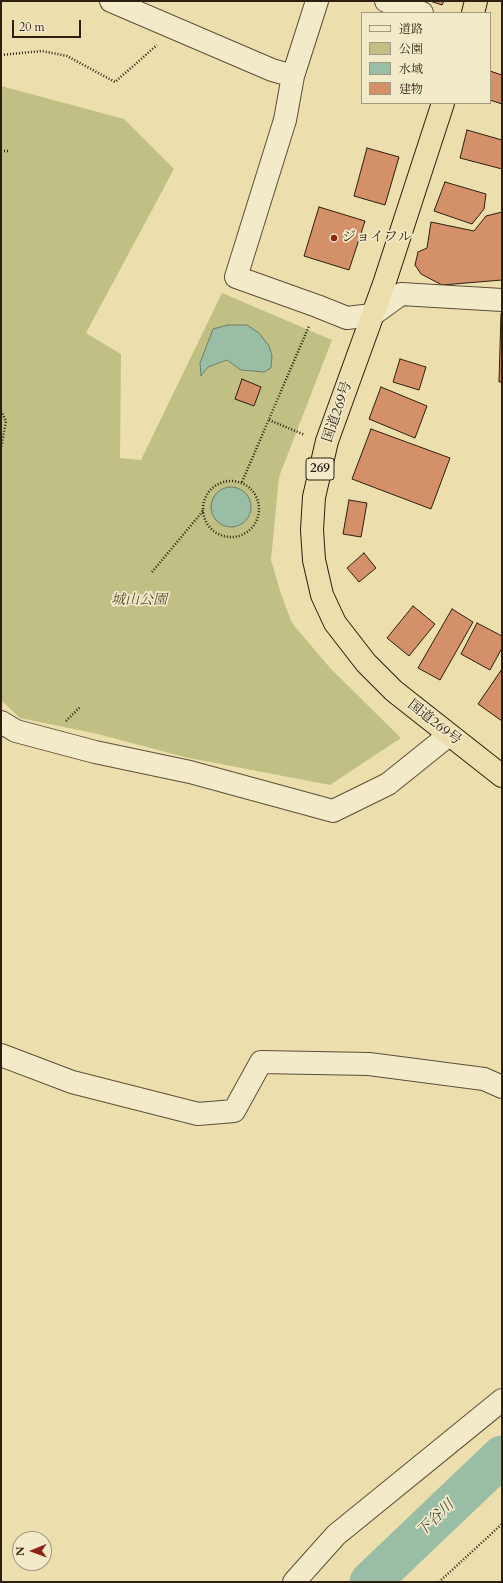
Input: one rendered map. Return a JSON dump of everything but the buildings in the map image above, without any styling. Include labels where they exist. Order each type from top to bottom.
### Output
[{"type":"highway","points":[[473,12],[476,1]]},
{"type":"highway","name":"国道269号","points":[[443,104],[387,274],[326,441],[314,497],[312,530],[314,560],[322,595],[335,623],[366,663],[394,690],[502,776]]},
{"type":"street","points":[[111,1],[272,70],[293,76]]},
{"type":"street","points":[[317,1],[293,76],[285,120],[236,277],[347,318],[372,315],[402,294],[502,300]]},
{"type":"street","points":[[386,1],[419,12]]},
{"type":"street","points":[[1,722],[16,730],[95,752],[190,772],[333,812],[388,784],[449,735]]},
{"type":"street","points":[[1,1055],[72,1082],[198,1114],[234,1111],[261,1062],[369,1064],[484,1079],[502,1087]]},
{"type":"street","points":[[294,1582],[336,1535],[502,1400]]},
{"type":"path","points":[[1,55],[42,51],[67,56],[115,82],[175,28]]},
{"type":"path","points":[[1,151],[9,150]]},
{"type":"path","points":[[242,482],[317,306]]},
{"type":"path","points":[[1,411],[6,420],[1,448]]},
{"type":"path","points":[[268,420],[305,435]]},
{"type":"path","points":[[233,480],[242,482],[250,488],[256,495],[259,505],[259,515],[255,524],[240,536],[230,537],[220,535],[207,524],[203,511],[205,498],[209,490],[216,484],[233,480]]},
{"type":"path","points":[[152,572],[203,511]]},
{"type":"path","points":[[62,726],[80,707]]},
{"type":"path","points":[[439,1582],[502,1524]]},
{"type":"green space","name":"城山公園","points":[[1,86],[124,119],[174,169],[86,333],[121,354],[120,458],[141,460],[222,293],[332,340],[279,477],[271,560],[281,594],[292,623],[331,669],[401,738],[330,785],[184,757],[98,734],[20,718],[1,700]]},
{"type":"water","points":[[228,325],[247,325],[259,333],[269,346],[272,356],[271,368],[264,372],[241,370],[227,360],[208,367],[201,376],[200,363],[213,329]]},
{"type":"water","points":[[235,487],[242,490],[248,496],[251,507],[250,515],[242,524],[235,527],[227,527],[220,524],[212,515],[211,503],[214,496],[223,488]]},
{"type":"waterway","name":"下谷川","points":[[370,1582],[502,1456]]},
{"type":"place","name":"ジョイフル","points":[[334,238]]}]
